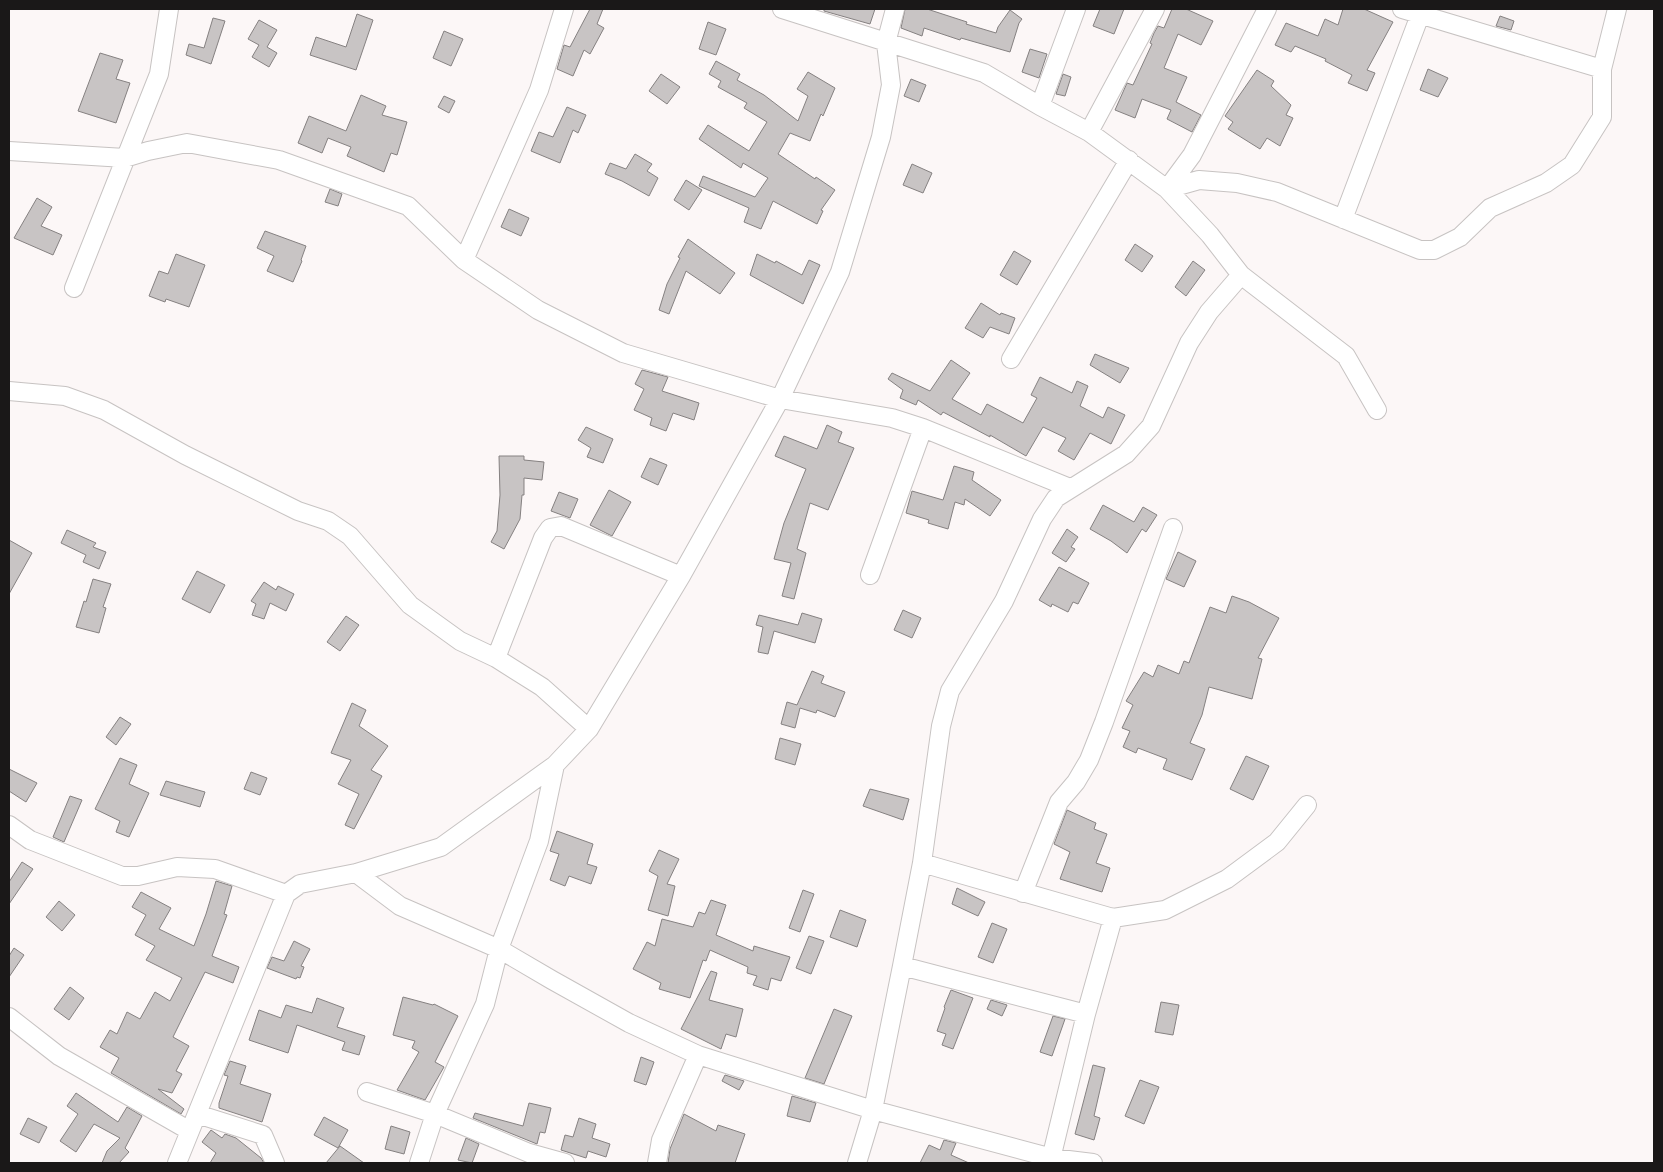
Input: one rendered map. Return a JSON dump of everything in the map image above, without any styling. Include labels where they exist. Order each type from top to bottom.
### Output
[{"type":"street","points":[[74,288],[159,74],[169,9]]},
{"type":"street","points":[[464,260],[539,90],[564,9]]},
{"type":"street","points":[[782,9],[984,73],[1089,132],[1167,189],[1210,235],[1241,275],[1346,356],[1377,410]]},
{"type":"street","points":[[177,1163],[286,894],[300,884],[356,873],[441,847],[555,765],[589,729],[681,576],[780,399],[840,272],[881,137],[891,85],[886,43],[895,9]]},
{"type":"street","points":[[1040,106],[1076,9]]},
{"type":"street","points":[[1089,132],[1155,9]]},
{"type":"street","points":[[1167,189],[1192,155],[1267,9]]},
{"type":"street","points":[[1402,9],[1420,16],[1602,69]]},
{"type":"street","points":[[1167,189],[1200,180],[1237,183],[1277,192],[1420,250],[1434,250],[1460,237],[1490,208],[1546,183],[1572,165],[1602,117],[1602,69],[1617,9]]},
{"type":"street","points":[[1342,219],[1420,16]]},
{"type":"street","points":[[9,151],[125,158],[187,142],[279,160],[408,206],[464,260],[538,310],[624,352],[780,399],[892,418],[923,428],[1070,488]]},
{"type":"street","points":[[1011,359],[1129,160]]},
{"type":"street","points":[[857,1163],[873,1110],[902,966],[922,863],[941,726],[950,692],[1004,601],[1042,519],[1056,498],[1126,454],[1151,426],[1189,343],[1209,312],[1241,275]]},
{"type":"street","points":[[9,391],[65,396],[104,410],[185,455],[298,511],[328,521],[350,536],[410,605],[460,641],[496,658],[542,687],[589,729]]},
{"type":"street","points":[[870,576],[923,428]]},
{"type":"street","points":[[496,658],[543,538],[550,528],[561,526],[681,576]]},
{"type":"street","points":[[1022,893],[1059,802],[1076,782],[1089,760],[1173,528]]},
{"type":"street","points":[[419,1163],[435,1114],[485,1004],[499,949],[539,841],[555,765]]},
{"type":"street","points":[[922,863],[1113,918],[1165,910],[1227,880],[1277,842],[1308,805]]},
{"type":"street","points":[[9,825],[30,840],[122,876],[138,876],[177,866],[215,869],[286,894]]},
{"type":"street","points":[[356,873],[400,906],[499,949],[629,1023],[698,1055],[873,1110],[1051,1160],[1093,1163]]},
{"type":"street","points":[[1051,1160],[1086,1014],[1113,918]]},
{"type":"street","points":[[902,966],[1086,1014]]},
{"type":"street","points":[[9,1017],[59,1056],[190,1131]]},
{"type":"street","points":[[657,1163],[661,1140],[698,1055]]},
{"type":"street","points":[[367,1092],[435,1114],[528,1153],[565,1163]]},
{"type":"street","points":[[197,1114],[262,1135],[275,1163]]},
{"type":"building","points":[[590,9],[603,9],[597,24],[604,28],[590,54],[584,50],[573,76],[557,69],[564,45],[570,47]]},
{"type":"building","points":[[824,9],[875,9],[870,24],[824,11]]},
{"type":"building","points":[[905,9],[927,9],[996,33],[1010,10],[1022,19],[1010,52],[961,38],[960,40],[924,28],[922,36],[901,28]]},
{"type":"building","points":[[1100,9],[1124,9],[1114,34],[1093,26]]},
{"type":"building","points":[[1172,9],[1186,9],[1213,21],[1201,45],[1178,34],[1164,68],[1187,77],[1176,102],[1201,115],[1192,132],[1167,119],[1171,110],[1142,99],[1135,118],[1115,110],[1127,83],[1133,85],[1152,44],[1150,43],[1154,33],[1158,26],[1164,28]]},
{"type":"building","points":[[1343,9],[1364,9],[1393,22],[1367,70],[1375,73],[1367,91],[1348,83],[1352,75],[1325,61],[1326,59],[1295,46],[1291,52],[1275,45],[1286,23],[1318,36],[1325,19],[1338,25]]},
{"type":"building","points":[[357,14],[373,20],[356,70],[310,55],[316,37],[346,47]]},
{"type":"building","points":[[1500,16],[1514,21],[1511,30],[1496,26]]},
{"type":"building","points":[[213,18],[225,21],[211,64],[186,55],[189,44],[204,48]]},
{"type":"building","points":[[259,20],[277,30],[267,47],[277,53],[269,67],[252,57],[259,45],[248,39]]},
{"type":"building","points":[[708,22],[726,29],[716,55],[699,49]]},
{"type":"building","points":[[444,31],[463,39],[451,66],[433,58]]},
{"type":"building","points":[[1030,49],[1047,54],[1039,78],[1022,72]]},
{"type":"building","points":[[100,53],[123,60],[116,79],[130,83],[116,123],[78,111]]},
{"type":"building","points":[[716,61],[740,74],[737,80],[764,95],[798,121],[808,96],[797,89],[808,72],[835,88],[823,116],[821,114],[810,141],[790,133],[778,154],[835,190],[821,210],[823,211],[817,224],[773,201],[761,229],[744,222],[749,208],[699,186],[703,176],[755,197],[768,178],[743,163],[741,168],[699,139],[708,125],[749,151],[767,122],[744,108],[747,103],[718,87],[721,81],[709,74]]},
{"type":"building","points":[[1428,69],[1448,78],[1438,97],[1420,90]]},
{"type":"building","points":[[1257,70],[1274,81],[1271,86],[1291,105],[1286,115],[1293,118],[1280,146],[1267,138],[1260,149],[1228,129],[1233,122],[1225,116]]},
{"type":"building","points":[[661,74],[680,87],[667,104],[649,91]]},
{"type":"building","points":[[1063,74],[1071,77],[1065,96],[1056,94]]},
{"type":"building","points":[[911,79],[926,85],[919,102],[904,96]]},
{"type":"building","points":[[361,95],[386,106],[382,115],[407,122],[397,155],[391,153],[384,172],[347,156],[351,147],[328,138],[322,153],[298,143],[309,116],[346,131]]},
{"type":"building","points":[[444,96],[455,101],[449,113],[438,107]]},
{"type":"building","points":[[567,107],[586,115],[578,133],[573,130],[560,163],[531,151],[539,132],[553,137]]},
{"type":"building","points":[[635,154],[652,164],[647,171],[658,178],[649,196],[605,174],[610,163],[626,169]]},
{"type":"building","points":[[912,164],[932,173],[923,193],[903,185]]},
{"type":"building","points":[[686,180],[702,190],[689,210],[674,200]]},
{"type":"building","points":[[330,189],[342,194],[338,206],[325,202]]},
{"type":"building","points":[[37,198],[52,207],[41,226],[62,235],[53,255],[14,238]]},
{"type":"building","points":[[509,209],[529,218],[521,236],[501,227]]},
{"type":"building","points":[[265,231],[306,246],[293,282],[267,271],[274,256],[257,248]]},
{"type":"building","points":[[688,239],[735,273],[720,294],[686,271],[669,314],[659,310],[667,284],[680,258],[678,257]]},
{"type":"building","points":[[1135,244],[1153,256],[1142,272],[1125,260]]},
{"type":"building","points":[[1014,251],[1031,261],[1017,285],[1000,275]]},
{"type":"building","points":[[176,254],[205,265],[189,307],[166,299],[165,302],[149,296],[159,271],[168,274]]},
{"type":"building","points":[[757,254],[775,263],[776,261],[802,275],[809,260],[820,265],[803,304],[750,275]]},
{"type":"building","points":[[1193,261],[1205,270],[1186,296],[1175,287]]},
{"type":"building","points":[[981,303],[1000,315],[1001,313],[1015,318],[1009,334],[990,327],[983,338],[965,328]]},
{"type":"building","points":[[1095,354],[1129,368],[1120,383],[1090,365]]},
{"type":"building","points":[[951,360],[970,373],[952,399],[981,415],[987,404],[1023,423],[1037,398],[1031,395],[1040,377],[1072,393],[1077,381],[1088,386],[1080,406],[1103,418],[1108,407],[1125,415],[1111,444],[1090,433],[1074,460],[1058,451],[1066,438],[1043,427],[1026,456],[990,435],[990,437],[943,412],[941,415],[918,400],[916,405],[900,398],[903,390],[888,379],[892,373],[930,391]]},
{"type":"building","points":[[642,370],[668,377],[662,391],[699,403],[694,420],[673,413],[666,431],[650,425],[652,418],[634,410],[644,389],[635,384]]},
{"type":"building","points":[[827,425],[842,432],[838,442],[854,448],[828,510],[810,503],[797,549],[806,553],[794,599],[782,596],[791,563],[774,559],[784,523],[806,469],[775,456],[784,436],[817,449]]},
{"type":"building","points":[[586,427],[613,439],[603,463],[587,457],[591,448],[578,440]]},
{"type":"building","points":[[499,456],[524,456],[524,460],[544,462],[542,480],[524,478],[524,495],[522,495],[520,519],[504,549],[491,542],[497,531],[500,495]]},
{"type":"building","points":[[650,458],[667,465],[658,485],[641,477]]},
{"type":"building","points":[[954,466],[974,472],[972,480],[1001,500],[990,516],[965,499],[964,505],[955,502],[948,529],[928,523],[929,520],[906,513],[912,491],[943,500]]},
{"type":"building","points":[[609,490],[631,502],[612,536],[590,525]]},
{"type":"building","points":[[559,492],[578,499],[570,518],[551,511]]},
{"type":"building","points":[[1103,505],[1134,522],[1143,507],[1157,515],[1146,532],[1142,529],[1127,553],[1090,529]]},
{"type":"building","points":[[1067,529],[1078,537],[1071,547],[1075,549],[1066,562],[1052,553]]},
{"type":"building","points":[[67,530],[96,543],[93,547],[106,552],[99,569],[83,562],[86,555],[61,543]]},
{"type":"building","points":[[9,540],[32,553],[9,594]]},
{"type":"building","points":[[1178,552],[1196,561],[1184,587],[1166,579]]},
{"type":"building","points":[[1059,567],[1089,583],[1078,604],[1073,602],[1068,612],[1052,604],[1051,607],[1039,600]]},
{"type":"building","points":[[197,571],[225,585],[210,613],[182,599]]},
{"type":"building","points":[[93,579],[111,584],[103,607],[106,608],[99,633],[76,627]]},
{"type":"building","points":[[264,582],[276,590],[278,586],[294,594],[286,611],[270,603],[264,619],[252,615],[256,604],[251,601]]},
{"type":"building","points":[[1232,596],[1249,602],[1279,618],[1258,658],[1262,659],[1252,699],[1209,687],[1202,715],[1190,743],[1205,749],[1192,780],[1163,769],[1167,759],[1138,748],[1136,753],[1123,747],[1130,731],[1122,728],[1133,705],[1126,701],[1144,672],[1153,677],[1158,665],[1179,674],[1184,661],[1189,663],[1210,607],[1226,613]]},
{"type":"building","points":[[903,610],[921,618],[912,638],[894,630]]},
{"type":"building","points":[[802,613],[822,619],[815,643],[774,631],[768,654],[758,652],[763,627],[756,625],[759,615],[798,625]]},
{"type":"building","points":[[346,616],[359,625],[340,651],[327,642]]},
{"type":"building","points":[[812,671],[824,676],[821,683],[845,692],[835,717],[817,710],[816,713],[800,708],[795,728],[781,724],[787,702],[797,705]]},
{"type":"building","points":[[352,703],[366,710],[359,726],[388,746],[371,770],[382,776],[354,829],[345,825],[359,794],[338,784],[351,760],[331,753]]},
{"type":"building","points":[[120,717],[131,724],[116,745],[106,737]]},
{"type":"building","points":[[780,738],[801,744],[795,765],[775,759]]},
{"type":"building","points":[[1246,756],[1269,766],[1253,800],[1230,789]]},
{"type":"building","points":[[120,758],[137,765],[129,784],[149,793],[129,837],[116,832],[120,821],[95,809]]},
{"type":"building","points":[[9,769],[37,783],[26,802],[9,791]]},
{"type":"building","points":[[251,772],[267,778],[260,795],[244,789]]},
{"type":"building","points":[[166,781],[205,792],[200,807],[160,795]]},
{"type":"building","points":[[870,789],[909,799],[903,820],[863,806]]},
{"type":"building","points":[[70,796],[82,800],[64,842],[53,837]]},
{"type":"building","points":[[1067,810],[1096,823],[1094,829],[1107,834],[1096,863],[1110,868],[1102,892],[1060,879],[1070,852],[1054,844]]},
{"type":"building","points":[[557,831],[593,844],[587,864],[597,867],[591,884],[569,876],[565,886],[550,880],[559,854],[550,851]]},
{"type":"building","points":[[659,850],[679,859],[667,884],[675,886],[668,916],[648,910],[658,876],[649,871]]},
{"type":"building","points":[[22,862],[33,869],[9,904],[9,882]]},
{"type":"building","points":[[216,881],[232,886],[224,914],[227,915],[212,956],[239,967],[233,983],[205,972],[173,1037],[189,1046],[176,1071],[182,1074],[172,1093],[158,1089],[184,1109],[181,1114],[111,1073],[119,1058],[100,1047],[110,1030],[117,1034],[127,1012],[140,1019],[155,992],[170,1001],[182,978],[146,960],[155,946],[135,935],[146,915],[132,907],[141,892],[171,908],[159,929],[194,946]]},
{"type":"building","points":[[957,888],[985,902],[978,916],[952,904]]},
{"type":"building","points":[[803,890],[814,894],[800,932],[789,928]]},
{"type":"building","points":[[711,900],[726,905],[716,935],[753,951],[754,946],[790,957],[781,981],[771,978],[768,990],[753,985],[757,976],[747,973],[748,967],[710,950],[706,961],[703,960],[690,998],[659,989],[661,983],[633,969],[647,942],[655,946],[662,919],[693,927],[699,912],[705,914]]},
{"type":"building","points":[[59,901],[75,915],[62,931],[46,917]]},
{"type":"building","points":[[840,910],[866,920],[857,947],[830,937]]},
{"type":"building","points":[[992,923],[1007,929],[993,963],[978,957]]},
{"type":"building","points":[[809,936],[824,941],[811,974],[796,968]]},
{"type":"building","points":[[294,941],[310,949],[301,966],[304,967],[300,978],[297,977],[296,979],[267,968],[272,957],[284,961]]},
{"type":"building","points":[[14,948],[24,955],[9,977],[9,956]]},
{"type":"building","points":[[711,971],[717,973],[709,1000],[743,1009],[736,1037],[726,1034],[721,1049],[681,1029]]},
{"type":"building","points":[[70,987],[84,998],[69,1020],[54,1009]]},
{"type":"building","points":[[951,990],[973,998],[953,1049],[942,1045],[946,1034],[937,1031]]},
{"type":"building","points":[[403,997],[434,1004],[458,1016],[435,1062],[444,1067],[425,1100],[397,1090],[419,1052],[412,1048],[415,1041],[393,1035]]},
{"type":"building","points":[[317,998],[344,1008],[337,1027],[365,1036],[359,1055],[342,1050],[345,1042],[297,1025],[288,1053],[249,1040],[259,1010],[281,1018],[286,1005],[312,1013]]},
{"type":"building","points":[[991,1000],[1007,1005],[1002,1016],[987,1009]]},
{"type":"building","points":[[1161,1002],[1179,1005],[1173,1035],[1155,1032]]},
{"type":"building","points":[[834,1009],[852,1016],[824,1084],[805,1078]]},
{"type":"building","points":[[1053,1016],[1065,1019],[1052,1056],[1040,1052]]},
{"type":"building","points":[[641,1057],[654,1062],[646,1085],[634,1081]]},
{"type":"building","points":[[230,1061],[246,1066],[240,1084],[271,1094],[262,1122],[219,1108],[228,1076],[224,1075]]},
{"type":"building","points":[[1093,1065],[1105,1068],[1094,1116],[1100,1118],[1094,1140],[1075,1134]]},
{"type":"building","points":[[725,1075],[744,1081],[739,1090],[722,1081]]},
{"type":"building","points":[[1140,1080],[1159,1087],[1144,1124],[1125,1116]]},
{"type":"building","points":[[76,1093],[118,1122],[127,1107],[142,1116],[125,1148],[129,1152],[119,1163],[102,1163],[107,1151],[120,1138],[94,1124],[76,1152],[60,1141],[78,1114],[67,1106]]},
{"type":"building","points":[[792,1096],[816,1103],[810,1122],[787,1116]]},
{"type":"building","points":[[529,1103],[551,1108],[545,1133],[540,1132],[537,1144],[473,1118],[475,1113],[523,1126]]},
{"type":"building","points":[[684,1114],[716,1131],[718,1125],[745,1134],[735,1163],[668,1163],[670,1149]]},
{"type":"building","points":[[324,1117],[348,1130],[338,1148],[314,1135]]},
{"type":"building","points":[[28,1118],[47,1127],[39,1143],[20,1134]]},
{"type":"building","points":[[579,1118],[596,1124],[592,1138],[610,1144],[606,1157],[588,1151],[586,1158],[561,1150],[565,1135],[573,1137]]},
{"type":"building","points":[[391,1126],[410,1132],[404,1154],[385,1149]]},
{"type":"building","points":[[211,1130],[222,1138],[225,1134],[236,1138],[261,1158],[264,1163],[210,1163],[216,1153],[202,1142]]},
{"type":"building","points":[[466,1138],[479,1144],[472,1163],[458,1160]]},
{"type":"building","points":[[944,1140],[956,1143],[951,1155],[969,1163],[920,1163],[929,1145],[940,1150]]},
{"type":"building","points":[[340,1146],[364,1163],[326,1163]]}]
